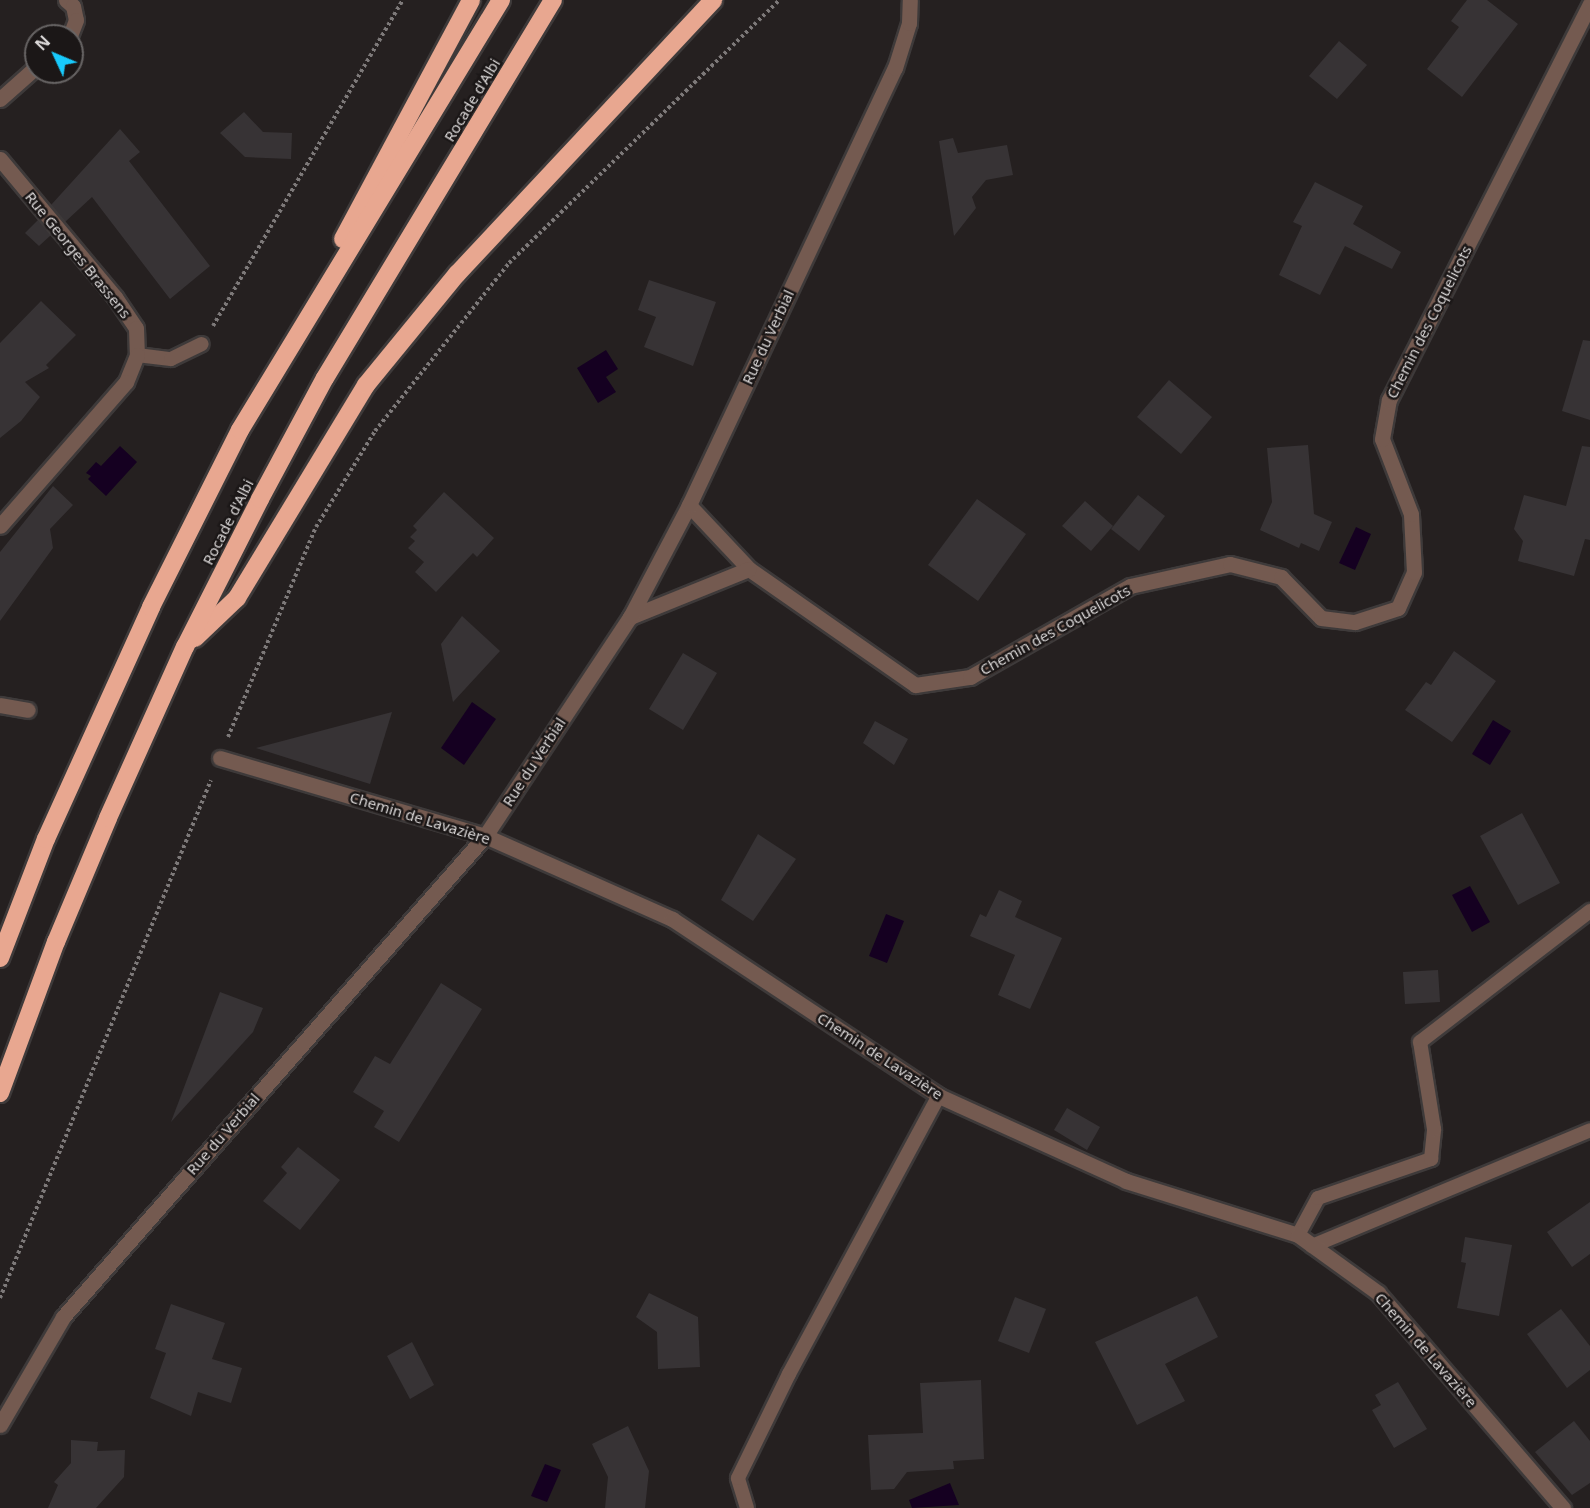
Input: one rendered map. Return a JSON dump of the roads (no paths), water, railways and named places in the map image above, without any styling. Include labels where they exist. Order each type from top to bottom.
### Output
[{"type":"highway","points":[[240,430],[471,0]]},
{"type":"highway","name":"Rocade d'Albi","points":[[0,958],[46,838],[151,607],[240,430],[501,0]]},
{"type":"highway","name":"Rocade d'Albi","points":[[0,1093],[56,942],[185,648],[325,378],[553,0]]},
{"type":"highway","points":[[185,648],[237,598],[366,385],[457,274],[713,0]]},
{"type":"street","points":[[66,0],[73,6],[76,20],[74,24]]},
{"type":"street","name":"Rue du Verbial","points":[[0,1425],[63,1317],[485,836],[630,617],[689,505],[895,68],[909,23],[910,0]]},
{"type":"street","name":"Chemin des Coquelicots","points":[[689,505],[749,569],[915,685],[970,677],[1130,586],[1230,564],[1281,577],[1321,618],[1354,622],[1398,608],[1414,572],[1411,514],[1382,439],[1389,400],[1590,4]]},
{"type":"street","points":[[0,99],[24,78]]},
{"type":"street","name":"Rue Georges Brassens","points":[[0,159],[115,297],[136,328],[137,356],[126,382],[0,526]]},
{"type":"street","points":[[630,617],[749,569]]},
{"type":"street","points":[[0,705],[28,710]]},
{"type":"street","name":"Chemin de Lavazière","points":[[220,758],[485,836],[672,919],[939,1096],[1126,1181],[1298,1235],[1378,1293],[1563,1508]]},
{"type":"lane","points":[[137,356],[171,359],[202,344]]},
{"type":"lane","points":[[1298,1235],[1318,1198],[1431,1159],[1434,1129],[1420,1042],[1590,911]]},
{"type":"lane","points":[[747,1508],[738,1478],[789,1374],[939,1096]]},
{"type":"lane","points":[[1312,1246],[1590,1130]]}]
